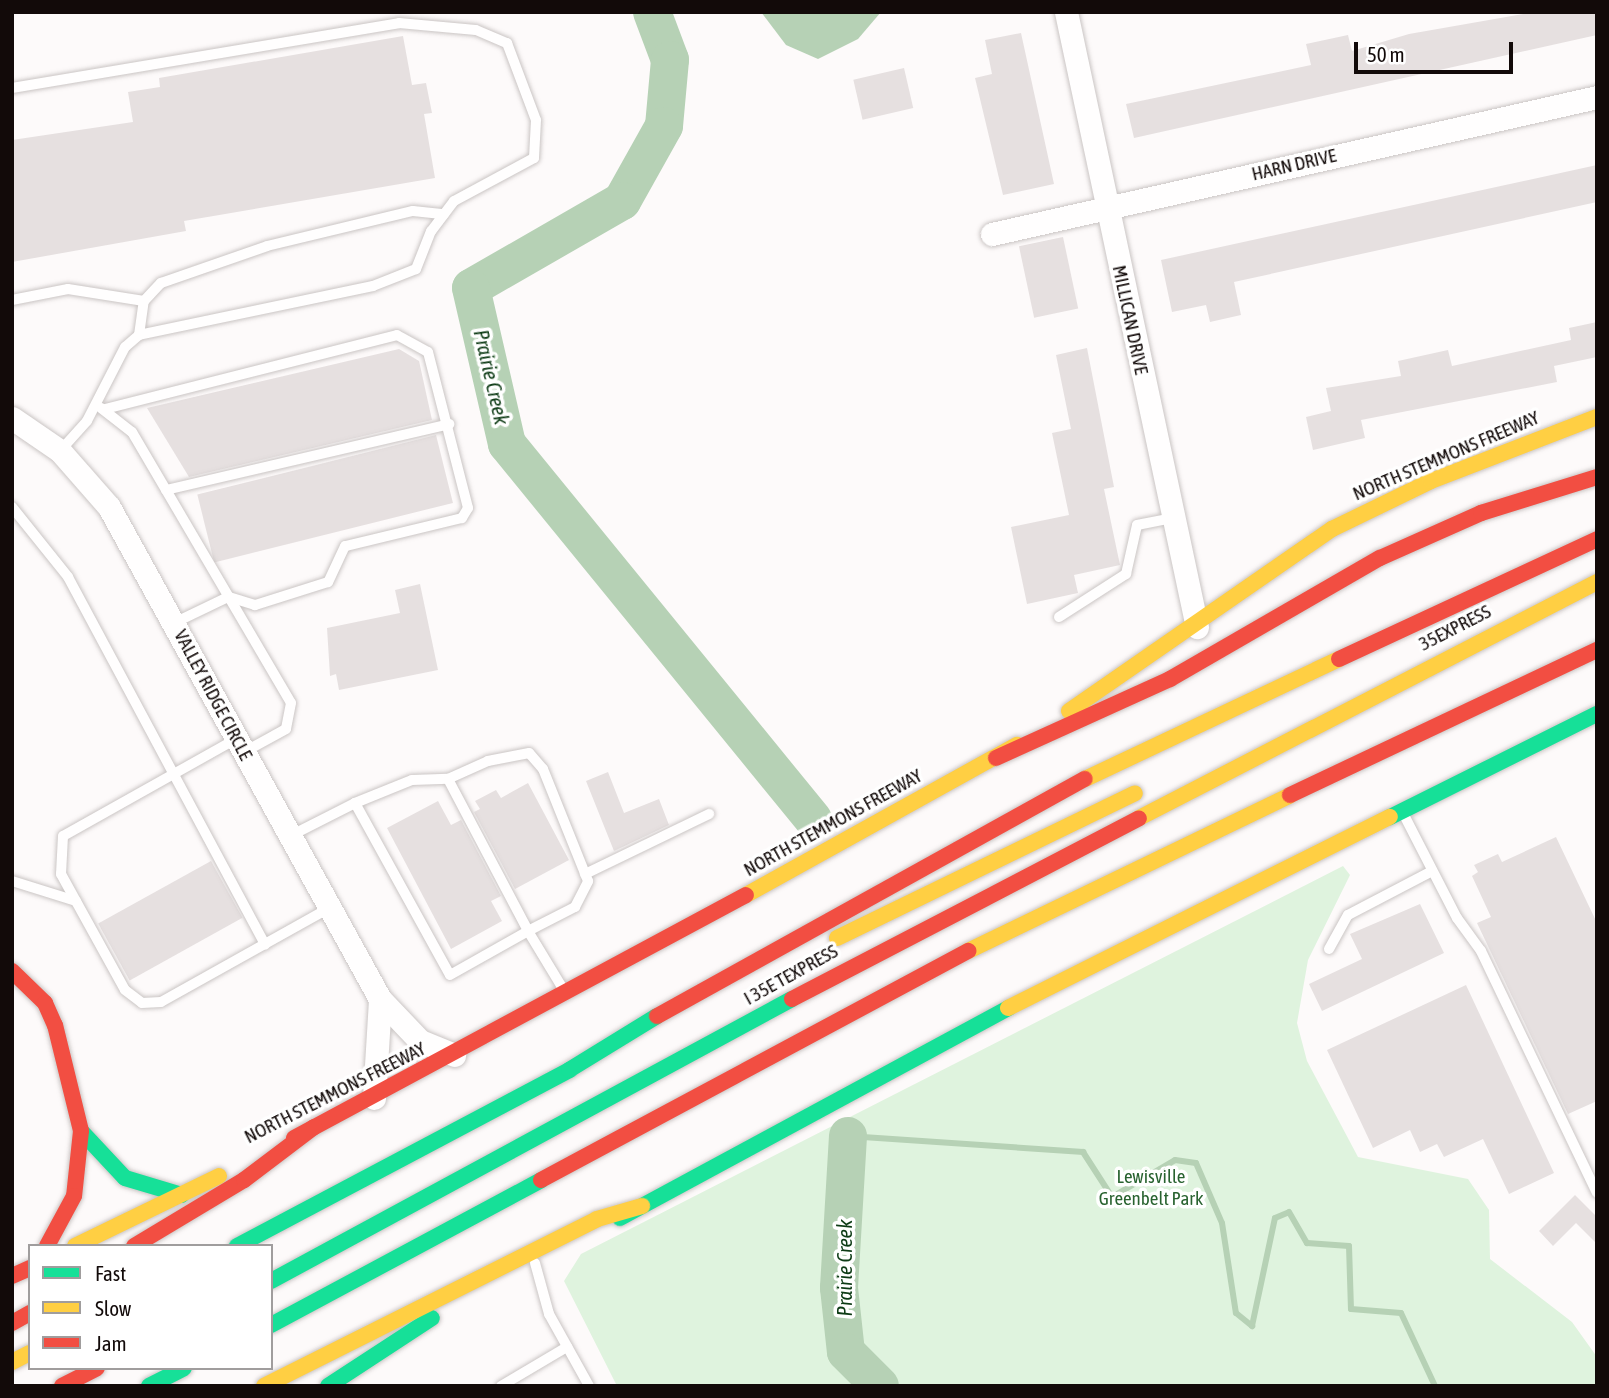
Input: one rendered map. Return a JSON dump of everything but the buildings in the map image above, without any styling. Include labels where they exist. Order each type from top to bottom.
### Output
[{"type":"main road","name":"NORTH STEMMONS FREEWAY","points":[[79,1244],[374,1098],[996,758],[1197,627],[1332,529],[1383,502],[1597,417]]},
{"type":"main road","points":[[996,758],[1170,679],[1380,558],[1481,513],[1597,477]]},
{"type":"main road","points":[[241,1244],[569,1070],[742,964],[1116,763],[1597,539]]},
{"type":"main road","name":"35EXPRESS","points":[[1335,714],[1597,582]]},
{"type":"main road","points":[[273,1324],[1027,919],[1313,780],[1597,650]]},
{"type":"main road","points":[[1221,754],[1335,714]]},
{"type":"main road","name":"I 35E TEXPRESS","points":[[273,1280],[1335,714]]},
{"type":"main road","points":[[328,1386],[440,1312],[1039,991],[1402,809],[1597,715]]},
{"type":"main road","points":[[1313,780],[1343,751]]},
{"type":"main road","points":[[742,964],[846,936],[1158,781]]},
{"type":"main road","points":[[12,971],[37,993],[55,1025],[81,1131],[74,1196],[48,1244]]},
{"type":"main road","points":[[137,1244],[244,1180],[314,1127]]},
{"type":"main road","points":[[81,1131],[125,1178],[182,1195]]},
{"type":"main road","points":[[264,1386],[597,1219],[642,1206]]},
{"type":"main road","points":[[12,1324],[28,1314]]},
{"type":"main road","points":[[12,1362],[28,1354]]},
{"type":"main road","points":[[62,1386],[93,1370]]},
{"type":"main road","points":[[149,1386],[180,1370]]},
{"type":"street","name":"MILLICAN DRIVE","points":[[1066,12],[1197,627]]},
{"type":"street","name":"HARN DRIVE","points":[[992,234],[1597,97]]},
{"type":"street","name":"VALLEY RIDGE CIRCLE","points":[[12,418],[60,451],[109,507],[288,838],[380,999],[420,1041],[454,1055]]},
{"type":"street","points":[[374,1098],[380,999]]},
{"type":"lane","points":[[12,88],[399,23],[476,30],[507,43],[527,86],[536,120],[534,158],[454,201],[416,269],[373,286],[139,335],[125,347],[100,407],[60,451]]},
{"type":"lane","points":[[139,335],[144,301],[161,282],[267,246],[414,211],[444,215]]},
{"type":"lane","points":[[12,300],[68,289],[144,301]]},
{"type":"lane","points":[[100,407],[397,335],[428,352],[449,424],[468,508],[462,518],[345,546],[328,582],[255,605],[228,597],[174,623]]},
{"type":"lane","points":[[100,407],[132,432],[291,704],[286,729],[240,745],[173,775],[63,836],[61,874],[125,990],[142,1003],[161,1002],[329,908]]},
{"type":"lane","points":[[166,490],[449,424]]},
{"type":"lane","points":[[12,508],[68,577],[265,944]]},
{"type":"lane","points":[[1059,617],[1126,574],[1137,525],[1173,518]]},
{"type":"lane","points":[[288,838],[355,803],[412,780],[448,779],[488,761],[529,753],[543,769],[585,874],[575,906],[450,975],[355,803]]},
{"type":"lane","points":[[448,779],[528,931],[565,993]]},
{"type":"lane","points":[[1402,809],[1432,871],[1481,951],[1597,1193]]},
{"type":"lane","points":[[585,874],[709,814]]},
{"type":"lane","points":[[1329,949],[1348,915],[1432,871]]},
{"type":"lane","points":[[12,881],[76,901]]},
{"type":"lane","points":[[535,1263],[549,1314],[589,1386]]},
{"type":"lane","points":[[501,1386],[567,1347]]},
{"type":"green space","name":"Lewisville Greenbelt Park","points":[[1343,866],[1350,875],[1308,960],[1297,1023],[1307,1061],[1358,1157],[1468,1179],[1489,1210],[1490,1259],[1572,1322],[1597,1357],[1597,1386],[617,1386],[564,1281],[581,1254]]},
{"type":"shaded area","points":[[761,12],[881,12],[858,39],[818,59],[786,45]]},
{"type":"waterway","name":"Prairie Creek","points":[[652,12],[670,60],[664,126],[622,201],[471,288],[507,444],[813,819]]},
{"type":"waterway","points":[[848,1136],[1083,1152],[1112,1197],[1175,1160],[1196,1163],[1222,1223],[1236,1313],[1252,1326],[1275,1218],[1289,1212],[1307,1243],[1349,1246],[1351,1309],[1401,1313],[1435,1386]]},
{"type":"waterway","name":"Prairie Creek","points":[[848,1136],[839,1288],[846,1352],[880,1386]]},
{"type":"traffic: fast","points":[[1390,817],[1597,714]]},
{"type":"traffic: fast","points":[[273,1280],[792,999]]},
{"type":"traffic: fast","points":[[620,1218],[1008,1008]]},
{"type":"traffic: fast","points":[[241,1244],[569,1070],[657,1016]]},
{"type":"traffic: fast","points":[[81,1131],[125,1178],[182,1195]]},
{"type":"traffic: fast","points":[[273,1324],[541,1180]]},
{"type":"traffic: fast","points":[[328,1386],[432,1318]]},
{"type":"traffic: fast","points":[[149,1386],[180,1370]]},
{"type":"traffic: slow","points":[[1069,711],[1332,529],[1431,481],[1597,417]]},
{"type":"traffic: slow","points":[[1139,818],[1597,582]]},
{"type":"traffic: slow","points":[[1085,779],[1339,659]]},
{"type":"traffic: slow","points":[[746,895],[1017,745]]},
{"type":"traffic: slow","points":[[837,938],[1135,793]]},
{"type":"traffic: slow","points":[[968,951],[1290,795]]},
{"type":"traffic: slow","points":[[1008,1008],[1390,817]]},
{"type":"traffic: slow","points":[[79,1244],[219,1176]]},
{"type":"traffic: slow","points":[[264,1386],[597,1219],[642,1206]]},
{"type":"traffic: slow","points":[[12,1362],[28,1354]]},
{"type":"traffic: jam","points":[[996,758],[1170,679],[1380,558],[1481,513],[1597,477]]},
{"type":"traffic: jam","points":[[1339,659],[1597,539]]},
{"type":"traffic: jam","points":[[1290,795],[1597,650]]},
{"type":"traffic: jam","points":[[657,1016],[1085,779]]},
{"type":"traffic: jam","points":[[792,999],[1139,818]]},
{"type":"traffic: jam","points":[[294,1138],[746,895]]},
{"type":"traffic: jam","points":[[541,1180],[968,951]]},
{"type":"traffic: jam","points":[[12,971],[45,1003],[55,1025],[81,1131],[74,1196],[48,1244]]},
{"type":"traffic: jam","points":[[137,1244],[244,1180],[314,1127]]},
{"type":"traffic: jam","points":[[12,1276],[28,1269]]},
{"type":"traffic: jam","points":[[12,1323],[28,1314]]},
{"type":"traffic: jam","points":[[62,1386],[93,1370]]}]
